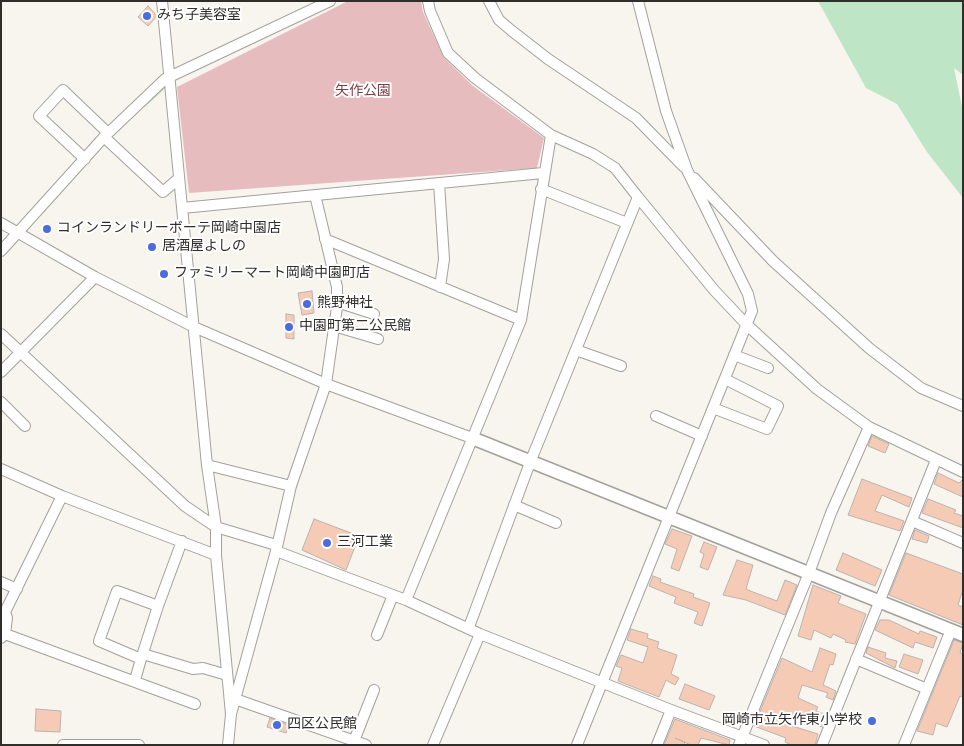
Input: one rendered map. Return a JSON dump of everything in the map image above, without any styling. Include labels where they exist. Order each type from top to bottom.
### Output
[{"type":"street","points":[[162,1],[171,76],[207,464],[216,527],[216,555],[231,714]]},
{"type":"street","points":[[1,251],[106,135],[171,76],[330,1]]},
{"type":"street","points":[[428,1],[448,53],[475,78],[551,135],[593,154],[615,168],[714,290],[746,324],[816,389],[869,428],[963,472]]},
{"type":"street","points":[[489,1],[499,20],[512,32],[636,118],[774,261],[868,348],[921,388],[963,406]]},
{"type":"street","points":[[577,745],[752,311],[748,294],[687,170],[666,111],[638,1]]},
{"type":"street","points":[[85,159],[38,116],[63,90],[163,192],[179,178]]},
{"type":"street","points":[[406,600],[521,320],[543,173],[551,135]]},
{"type":"street","points":[[182,208],[543,173]]},
{"type":"street","points":[[439,183],[444,259],[440,287]]},
{"type":"street","points":[[541,189],[627,223]]},
{"type":"street","points":[[228,745],[231,714],[291,486],[326,384],[337,302],[336,287],[315,195]]},
{"type":"street","points":[[469,627],[531,460],[638,197]]},
{"type":"street","points":[[1,224],[19,232],[95,277],[194,327],[326,384],[531,460],[957,633],[927,689],[904,745]]},
{"type":"street","points":[[325,239],[521,320]]},
{"type":"street","points":[[1,372],[95,277]]},
{"type":"street","points":[[337,302],[374,314]]},
{"type":"street","points":[[334,326],[378,339]]},
{"type":"street","points":[[1,334],[185,506],[216,527],[276,548],[406,600],[469,627],[480,634],[603,681],[741,740],[764,745]]},
{"type":"street","points":[[576,350],[621,366]]},
{"type":"street","points":[[734,355],[768,368]]},
{"type":"street","points":[[714,408],[768,429],[778,406],[725,378]]},
{"type":"street","points":[[1,402],[25,426]]},
{"type":"street","points":[[656,416],[702,436]]},
{"type":"street","points":[[741,740],[831,514],[869,428]]},
{"type":"street","points":[[822,745],[936,460]]},
{"type":"street","points":[[207,464],[291,486]]},
{"type":"street","points":[[1,469],[62,496],[216,555]]},
{"type":"street","points":[[62,496],[17,589],[3,612],[7,618],[3,636],[136,680],[195,704]]},
{"type":"street","points":[[514,505],[556,524]]},
{"type":"street","points":[[912,521],[963,543]]},
{"type":"street","points":[[136,680],[158,606],[182,541]]},
{"type":"street","points":[[1,582],[17,589]]},
{"type":"street","points":[[158,606],[117,591],[99,641],[142,656],[193,669],[203,668],[227,675]]},
{"type":"street","points":[[377,635],[393,595]]},
{"type":"street","points":[[433,745],[480,634]]},
{"type":"street","points":[[856,659],[927,689]]},
{"type":"street","points":[[354,741],[374,690]]},
{"type":"street","points":[[235,699],[366,745]]},
{"type":"street","points":[[657,745],[671,710]]},
{"type":"street","points":[[63,745],[138,745]]},
{"type":"green space","name":"矢作公園","points":[[348,1],[421,1],[423,12],[444,58],[473,86],[544,138],[537,168],[189,193],[177,87]]},
{"type":"shaded area","points":[[818,1],[963,1],[963,75],[954,68],[963,112],[963,198],[927,152],[897,104],[866,88]]},
{"type":"building","points":[[148,6],[157,16],[148,26],[138,17]]},
{"type":"building","points":[[312,291],[314,313],[302,315],[298,293]]},
{"type":"building","points":[[286,314],[294,315],[294,339],[286,338]]},
{"type":"building","points":[[872,436],[889,444],[885,453],[868,446]]},
{"type":"building","points":[[938,473],[959,483],[963,479],[963,497],[934,484]]},
{"type":"building","points":[[862,479],[912,498],[909,507],[882,495],[875,511],[904,521],[900,531],[848,515]]},
{"type":"building","points":[[928,499],[956,510],[954,513],[963,516],[963,528],[922,513]]},
{"type":"building","points":[[314,519],[359,536],[346,570],[302,550]]},
{"type":"building","points":[[672,529],[692,536],[679,571],[671,568],[677,549],[665,544]]},
{"type":"building","points":[[915,530],[929,536],[927,543],[912,539]]},
{"type":"building","points":[[704,542],[717,547],[708,570],[700,567],[704,554],[700,552]]},
{"type":"building","points":[[843,553],[882,570],[875,586],[836,570]]},
{"type":"building","points":[[906,553],[963,574],[963,589],[958,605],[963,607],[963,625],[889,595]]},
{"type":"building","points":[[737,560],[753,565],[746,589],[753,592],[777,601],[785,580],[797,585],[785,615],[746,600],[723,595]]},
{"type":"building","points":[[653,576],[661,579],[660,582],[694,594],[693,597],[710,603],[702,626],[694,623],[698,612],[674,603],[676,597],[649,586]]},
{"type":"building","points":[[813,585],[841,596],[838,603],[866,614],[855,644],[845,642],[846,640],[833,634],[831,638],[814,630],[811,640],[798,636]]},
{"type":"building","points":[[880,620],[889,620],[919,634],[920,631],[937,637],[933,648],[915,642],[913,648],[875,630]]},
{"type":"building","points":[[631,629],[648,634],[647,638],[659,642],[657,648],[677,655],[671,674],[679,678],[675,685],[666,680],[659,697],[618,681],[622,668],[616,666],[621,655],[643,663],[648,647],[627,640]]},
{"type":"building","points":[[954,640],[963,643],[960,653],[963,654],[963,697],[960,696],[947,727],[936,723],[933,735],[917,731]]},
{"type":"building","points":[[868,647],[886,653],[885,658],[897,661],[895,668],[866,653]]},
{"type":"building","points":[[820,648],[836,654],[833,665],[830,664],[823,685],[836,691],[833,700],[826,697],[828,693],[802,685],[798,698],[818,707],[816,711],[827,715],[822,727],[815,725],[817,719],[796,710],[789,725],[818,734],[815,745],[791,745],[785,742],[786,738],[754,726],[782,658],[812,672]]},
{"type":"building","points":[[904,654],[923,660],[918,674],[899,667]]},
{"type":"building","points":[[685,684],[715,696],[709,710],[679,699]]},
{"type":"building","points":[[36,709],[61,711],[60,732],[35,731]]},
{"type":"building","points":[[270,718],[289,725],[286,733],[267,727]]},
{"type":"building","points":[[675,719],[730,740],[729,745],[701,738],[698,745],[691,745],[685,742],[684,745],[664,745]]},
{"type":"waterway","points":[[144,106],[165,87]]},
{"type":"place","name":"みち子美容室","points":[[147,16]]},
{"type":"place","name":"コインランドリーボーテ岡崎中園店","points":[[47,229]]},
{"type":"place","name":"居酒屋よしの","points":[[152,247]]},
{"type":"place","name":"ファミリーマート岡崎中園町店","points":[[164,274]]},
{"type":"place","name":"熊野神社","points":[[307,304]]},
{"type":"place","name":"中園町第二公民館","points":[[289,327]]},
{"type":"place","name":"三河工業","points":[[327,543]]},
{"type":"place","name":"岡崎市立矢作東小学校","points":[[872,721]]},
{"type":"place","name":"四区公民館","points":[[277,725]]}]
